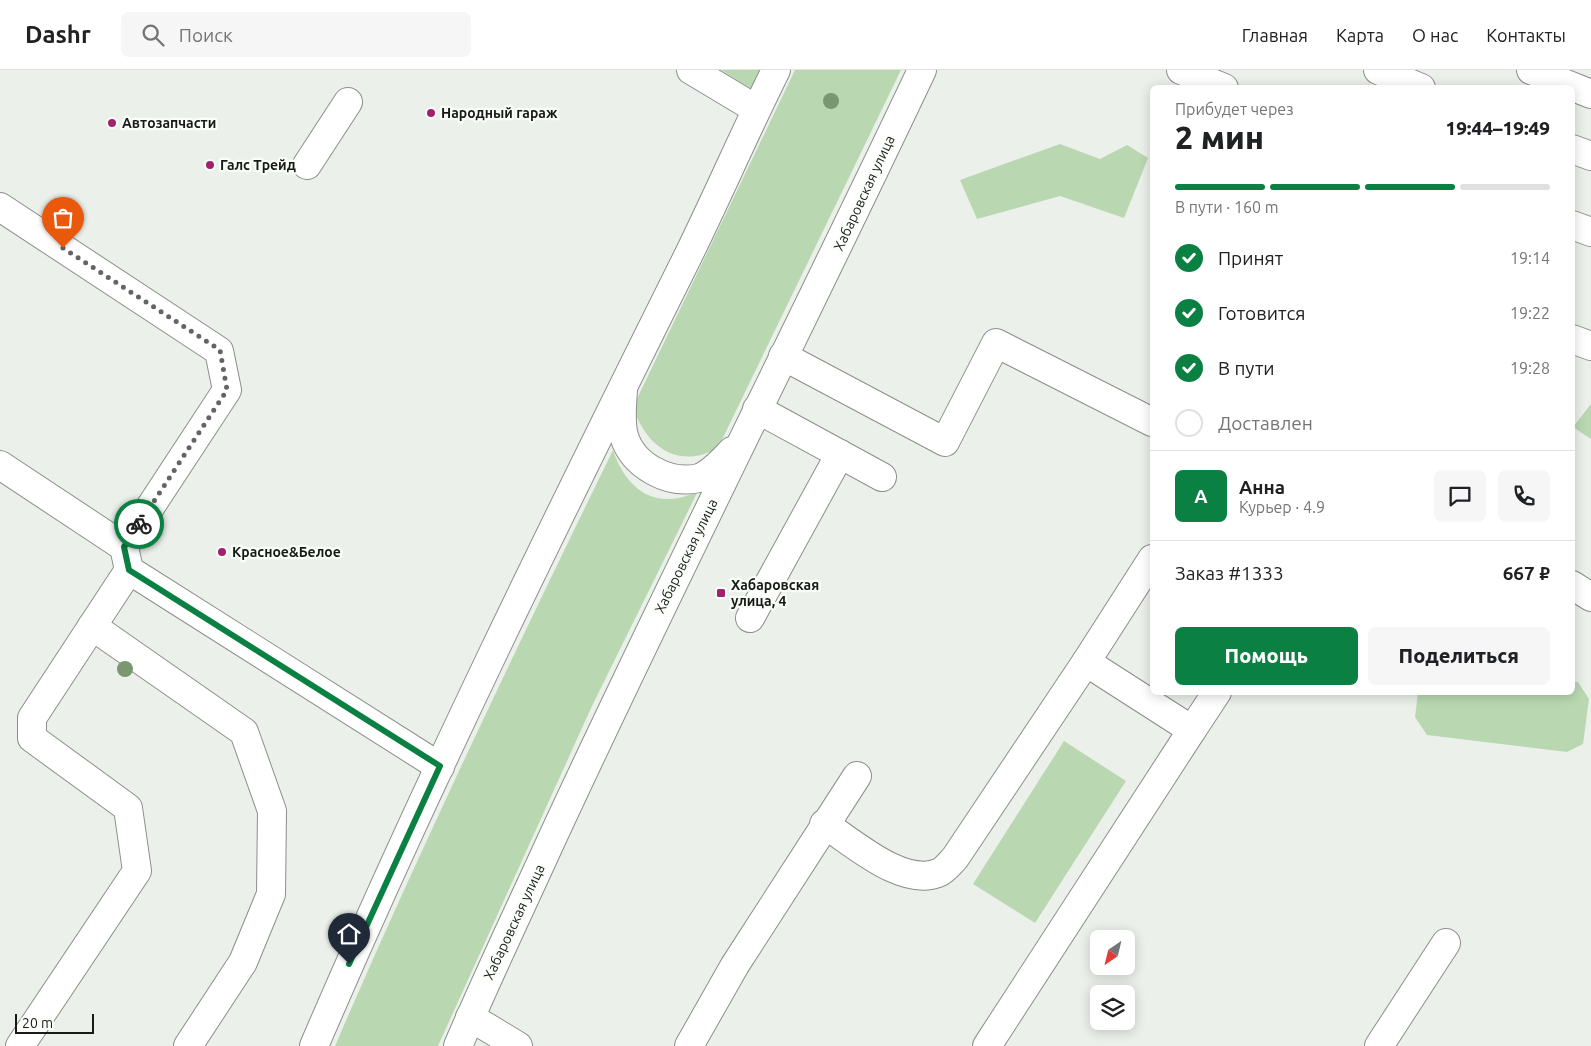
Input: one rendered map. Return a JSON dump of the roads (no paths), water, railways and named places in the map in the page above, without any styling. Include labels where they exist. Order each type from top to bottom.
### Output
[{"type":"main road","points":[[691,70],[756,109]]},
{"type":"main road","points":[[314,1046],[370,916],[440,766],[776,70]]},
{"type":"main road","name":"Хабаровская улица","points":[[458,1046],[614,705],[783,356],[832,261],[922,70]]},
{"type":"main road","points":[[1181,70],[1217,85]]},
{"type":"main road","points":[[1378,70],[1414,85]]},
{"type":"main road","points":[[1531,70],[1568,85]]},
{"type":"main road","points":[[1575,88],[1591,94]]},
{"type":"main road","points":[[307,165],[348,102]]},
{"type":"main road","points":[[1575,150],[1591,156]]},
{"type":"main road","points":[[0,207],[220,350],[227,390],[126,559],[92,626],[32,718],[32,738],[128,808],[137,871],[20,1046]]},
{"type":"main road","points":[[1575,226],[1591,232]]},
{"type":"main road","points":[[1575,340],[1591,346]]},
{"type":"main road","points":[[783,356],[945,442],[996,343],[1150,421]]},
{"type":"main road","points":[[623,384],[622,414],[624,437],[636,457],[653,472],[674,478],[700,478],[721,462],[743,439]]},
{"type":"main road","points":[[757,409],[882,477]]},
{"type":"main road","points":[[750,618],[840,454]]},
{"type":"main road","points":[[0,465],[126,559],[440,766]]},
{"type":"main road","points":[[824,824],[891,868],[913,876],[939,873],[956,858],[1150,562]]},
{"type":"main road","points":[[1575,587],[1591,597]]},
{"type":"main road","points":[[92,626],[244,732],[272,811],[271,894],[243,962],[188,1046]]},
{"type":"main road","points":[[1086,662],[1192,730]]},
{"type":"main road","points":[[987,1046],[1215,695]]},
{"type":"main road","points":[[689,1046],[735,965],[824,824],[857,776]]},
{"type":"main road","points":[[1379,1046],[1446,943]]},
{"type":"main road","points":[[470,1017],[518,1046]]},
{"type":"place","name":"Народный гараж","points":[[431,113]]},
{"type":"place","name":"Автозапчасти","points":[[112,123]]},
{"type":"place","name":"Галс Трейд","points":[[210,165]]},
{"type":"place","name":"Красное&Белое","points":[[222,552]]},
{"type":"place","name":"Хабаровская улица, 4","points":[[721,593]]}]
